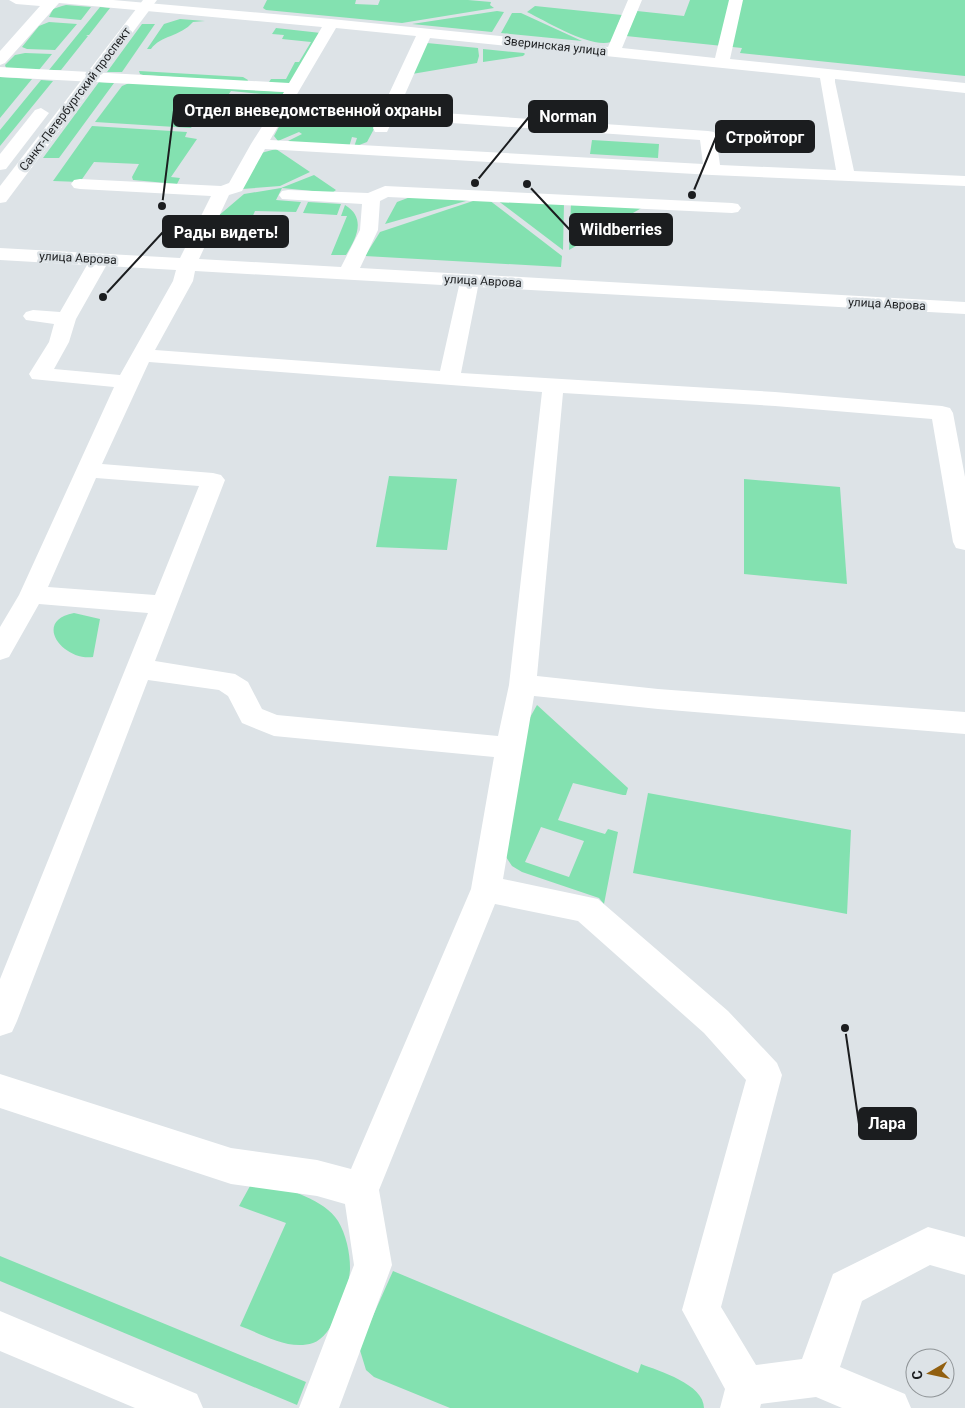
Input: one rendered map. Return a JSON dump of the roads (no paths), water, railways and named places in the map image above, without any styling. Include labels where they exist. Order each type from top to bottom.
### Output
[{"type":"street","points":[[16,0],[127,2]]},
{"type":"street","points":[[613,52],[635,0]]},
{"type":"street","points":[[721,63],[736,0]]},
{"type":"street","points":[[0,60],[57,1]]},
{"type":"street","name":"Зверинская улица","points":[[127,2],[965,88]]},
{"type":"street","name":"Санкт-Петербургский проспект","points":[[113,21],[127,2]]},
{"type":"street","name":"Санкт-Петербургский проспект","points":[[0,198],[147,3]]},
{"type":"street","points":[[80,184],[222,192],[236,187],[259,144],[331,23]]},
{"type":"street","points":[[370,150],[425,32]]},
{"type":"street","name":"Санкт-Петербургский проспект","points":[[0,165],[83,60]]},
{"type":"street","points":[[0,72],[293,88]]},
{"type":"street","points":[[828,74],[826,82],[846,176]]},
{"type":"street","points":[[388,114],[708,136],[712,170]]},
{"type":"street","points":[[259,144],[712,170],[965,181]]},
{"type":"street","points":[[288,194],[371,199],[385,191],[732,208]]},
{"type":"street","points":[[0,650],[32,595],[90,470],[127,382],[183,282],[187,264],[222,192]]},
{"type":"street","points":[[348,273],[369,230],[371,199]]},
{"type":"street","name":"улица Аврова","points":[[0,254],[965,308]]},
{"type":"street","points":[[100,259],[66,319],[59,342],[40,374],[127,382]]},
{"type":"street","points":[[449,379],[470,280]]},
{"type":"street","points":[[33,316],[66,319]]},
{"type":"street","points":[[142,355],[449,379],[775,399],[942,413],[956,440],[965,542]]},
{"type":"street","points":[[319,1408],[372,1265],[361,1190],[486,889],[510,748],[523,685],[553,386]]},
{"type":"street","points":[[0,1021],[213,480],[90,470]]},
{"type":"street","points":[[32,595],[164,605]]},
{"type":"street","points":[[138,669],[225,681],[238,689],[252,716],[274,725],[510,748]]},
{"type":"street","points":[[523,685],[668,700],[965,723]]},
{"type":"street","points":[[486,889],[587,909],[716,1022],[764,1075],[701,1310],[743,1397],[816,1377],[891,1408]]},
{"type":"street","points":[[0,1091],[231,1166],[317,1178],[361,1190]]},
{"type":"street","points":[[816,1377],[847,1288],[928,1246],[965,1256]]},
{"type":"street","points":[[0,1331],[183,1408]]},
{"type":"place","name":"Norman","points":[[475,183]]},
{"type":"place","name":"Wildberries","points":[[527,184]]},
{"type":"place","name":"Стройторг","points":[[692,195]]},
{"type":"place","name":"Отдел вневедомственной охраны","points":[[162,206]]},
{"type":"place","name":"Рады видеть!","points":[[103,297]]},
{"type":"place","name":"Лара","points":[[845,1028]]}]
